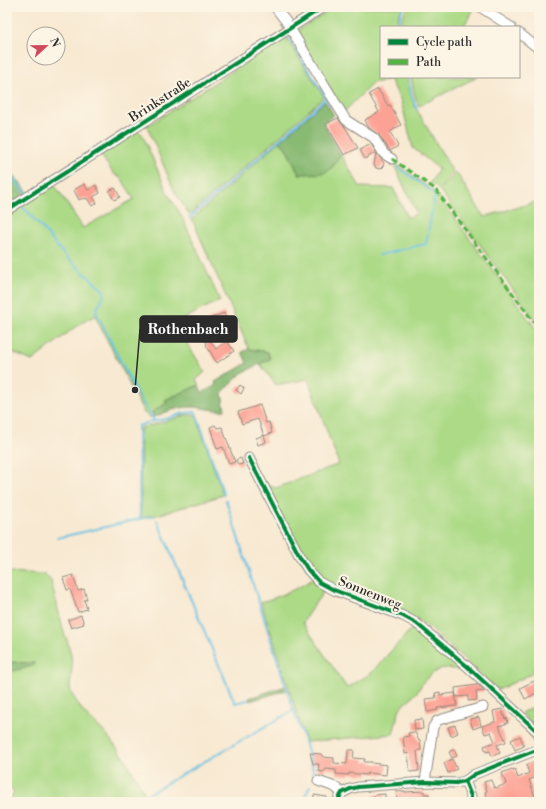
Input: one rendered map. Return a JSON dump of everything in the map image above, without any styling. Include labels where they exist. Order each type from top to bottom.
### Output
[{"type":"street","points":[[275,7],[346,120],[374,138],[384,154],[392,159]]},
{"type":"street","name":"Brinkstraße","points":[[7,210],[324,7]]},
{"type":"street","points":[[480,7],[509,26]]},
{"type":"street","points":[[520,34],[539,49]]},
{"type":"street","name":"Sonnenweg","points":[[248,458],[300,557],[308,570],[319,582],[334,590],[403,616],[416,623],[468,666],[539,733]]},
{"type":"street","points":[[425,782],[434,724],[439,720],[483,707]]},
{"type":"street","points":[[337,802],[342,793],[358,787],[425,782],[456,783],[465,781],[475,774],[539,749]]},
{"type":"street","points":[[318,781],[335,787],[342,793]]},
{"type":"street","points":[[465,781],[471,796],[471,802]]},
{"type":"green space","points":[[334,7],[403,7],[398,16],[397,26],[380,26],[380,78],[407,78],[414,105],[453,172],[442,186],[443,188],[456,172],[484,217],[539,201],[539,325],[441,192],[430,183],[439,169],[413,148],[401,101],[390,79],[373,83],[344,112],[295,32]]},
{"type":"green space","points":[[408,7],[467,7],[473,11],[464,26],[402,26],[405,12]]},
{"type":"green space","points":[[286,37],[324,97],[189,215],[174,190],[147,126]]},
{"type":"green space","points":[[411,78],[475,78],[419,106]]},
{"type":"green space","points":[[325,101],[334,115],[323,123],[340,153],[336,163],[328,171],[299,174],[286,148],[280,141]]},
{"type":"green space","points":[[137,131],[142,134],[168,194],[183,219],[220,301],[184,319],[183,337],[205,372],[196,380],[199,385],[165,400],[167,403],[152,412],[154,417],[150,417],[144,413],[97,320],[96,315],[78,325],[32,361],[7,350],[7,214],[54,184],[83,228],[134,199],[122,179],[113,173],[101,155]]},
{"type":"green space","points":[[280,141],[286,148],[299,174],[337,161],[340,153],[360,187],[393,188],[408,218],[417,213],[392,161],[428,187],[437,194],[539,333],[539,659],[531,674],[498,690],[431,629],[417,619],[321,580],[310,568],[263,483],[276,488],[339,464],[308,379],[276,385],[260,364],[270,359],[268,352],[249,349],[192,219]]},
{"type":"green space","points":[[7,168],[28,192],[7,205]]},
{"type":"green space","points":[[249,349],[268,352],[270,359],[242,373],[222,393],[225,410],[186,407],[172,410],[154,417],[152,412],[167,403],[165,400],[199,385],[202,393],[216,385],[215,382],[247,363],[242,352]]},
{"type":"green space","points":[[184,415],[196,415],[223,495],[154,516],[141,518],[140,428],[168,421]]},
{"type":"green space","points":[[7,572],[45,574],[51,581],[65,637],[71,654],[71,693],[84,713],[105,733],[124,757],[145,794],[138,798],[140,802],[10,802],[14,791],[7,786],[7,671],[12,671],[34,664],[7,662]]},
{"type":"green space","points":[[313,579],[326,588],[303,623],[347,688],[370,674],[414,626],[469,670],[441,668],[433,673],[424,681],[417,692],[400,708],[393,734],[306,742],[261,602],[288,592]]},
{"type":"green space","points":[[7,662],[34,663],[33,666],[7,671]]},
{"type":"green space","points":[[286,686],[287,690],[250,701],[249,698]]},
{"type":"green space","points":[[539,704],[539,730],[521,713]]},
{"type":"green space","points":[[527,726],[539,737],[539,744],[535,746]]},
{"type":"green space","points":[[145,794],[150,802],[140,802],[138,798]]},
{"type":"building","points":[[378,89],[388,106],[390,105],[401,125],[390,132],[398,146],[390,151],[379,135],[369,128],[365,120],[379,112],[369,94]]},
{"type":"building","points":[[338,118],[358,148],[344,155],[326,124]]},
{"type":"building","points":[[371,144],[376,152],[365,159],[360,150]]},
{"type":"building","points":[[376,153],[384,163],[380,169],[376,168],[374,165]]},
{"type":"building","points":[[84,184],[88,190],[96,185],[100,193],[93,197],[97,203],[92,206],[87,198],[79,200],[74,190]]},
{"type":"building","points":[[115,188],[120,197],[114,200],[109,191]]},
{"type":"building","points":[[224,313],[231,331],[209,339],[216,349],[227,341],[234,351],[217,363],[206,345],[207,344],[202,332],[212,328],[209,319]]},
{"type":"building","points":[[240,385],[244,388],[241,394],[236,390]]},
{"type":"building","points":[[260,405],[266,423],[269,422],[272,433],[264,436],[258,419],[242,424],[238,412]]},
{"type":"building","points":[[215,425],[217,428],[222,427],[235,462],[229,464],[223,447],[217,449],[210,427]]},
{"type":"building","points":[[264,435],[266,442],[258,445],[256,438]]},
{"type":"building","points":[[241,458],[243,464],[238,465],[236,460]]},
{"type":"building","points":[[73,575],[78,591],[84,589],[87,599],[84,600],[87,609],[78,612],[70,589],[67,590],[63,578]]},
{"type":"building","points":[[81,615],[84,624],[71,628],[68,620]]},
{"type":"building","points":[[534,681],[539,692],[525,699],[520,688]]},
{"type":"building","points":[[477,684],[485,691],[476,692],[477,700],[468,701],[468,696],[456,697],[455,688]]},
{"type":"building","points":[[440,692],[440,695],[455,693],[457,706],[437,708],[438,710],[427,712],[425,699],[436,698],[435,693]]},
{"type":"building","points":[[502,709],[508,723],[499,726],[506,742],[497,745],[500,753],[492,756],[490,751],[486,752],[484,746],[495,742],[491,732],[485,734],[482,726],[495,722],[493,711]]},
{"type":"building","points":[[479,717],[481,726],[473,729],[470,719]]},
{"type":"building","points":[[422,719],[423,729],[415,730],[414,720]]},
{"type":"building","points":[[455,725],[458,733],[451,736],[448,727]]},
{"type":"building","points":[[415,732],[419,741],[420,740],[421,750],[417,751],[419,771],[410,772],[408,753],[405,754],[403,737],[409,736],[408,733]]},
{"type":"building","points":[[520,736],[524,746],[515,750],[511,740]]},
{"type":"building","points":[[454,749],[457,756],[452,758],[449,752]]},
{"type":"building","points":[[348,750],[354,750],[353,758],[365,759],[364,762],[387,765],[386,775],[368,773],[367,775],[349,773],[349,775],[336,774],[336,770],[326,769],[323,772],[318,771],[319,764],[313,764],[310,753],[321,754],[323,757],[334,758],[334,763],[347,764]]},
{"type":"building","points":[[452,759],[457,769],[448,773],[444,763]]},
{"type":"building","points":[[537,760],[539,764],[539,776],[529,780],[537,802],[489,802],[485,792],[487,791],[484,782],[491,780],[494,788],[506,784],[502,773],[515,769],[518,778],[529,773],[526,765]]},
{"type":"building","points":[[424,791],[424,794],[429,794],[430,802],[401,802],[401,798],[397,799],[396,792]]},
{"type":"building","points":[[385,794],[385,802],[375,802],[374,795]]},
{"type":"building","points":[[314,795],[327,797],[326,802],[313,802]]},
{"type":"waterway","points":[[325,11],[331,7]]},
{"type":"waterway","points":[[399,26],[401,12],[404,7]]},
{"type":"waterway","points":[[287,35],[331,106]]},
{"type":"waterway","points":[[408,78],[412,98],[417,109]]},
{"type":"waterway","points":[[189,218],[326,98]]},
{"type":"waterway","points":[[379,255],[426,244],[435,194],[398,167]]},
{"type":"waterway","points":[[7,171],[27,193]]},
{"type":"waterway","points":[[21,206],[30,214],[65,256],[103,290],[104,295],[96,312],[135,390],[154,421],[184,413],[196,412],[224,495]]},
{"type":"waterway","points":[[153,421],[138,426],[140,519],[153,516]]},
{"type":"waterway","points":[[226,500],[294,712],[305,741],[313,769],[313,775]]},
{"type":"waterway","points":[[57,538],[140,519]]},
{"type":"waterway","points":[[157,520],[235,703],[248,700]]},
{"type":"waterway","points":[[141,798],[294,710]]},
{"type":"waterway","points":[[302,802],[310,786]]},
{"type":"marked path","points":[[392,159],[435,189],[539,329]]},
{"type":"cycle path","points":[[7,210],[323,7]]},
{"type":"cycle path","points":[[249,458],[300,557],[308,570],[319,582],[334,590],[403,616],[416,623],[468,667],[539,733]]},
{"type":"cycle path","points":[[471,802],[471,796],[465,781],[475,774],[539,749]]},
{"type":"cycle path","points":[[337,802],[342,793],[358,787],[425,782],[456,783],[465,781]]},
{"type":"place","name":"Rothenbach","points":[[135,390]]}]
